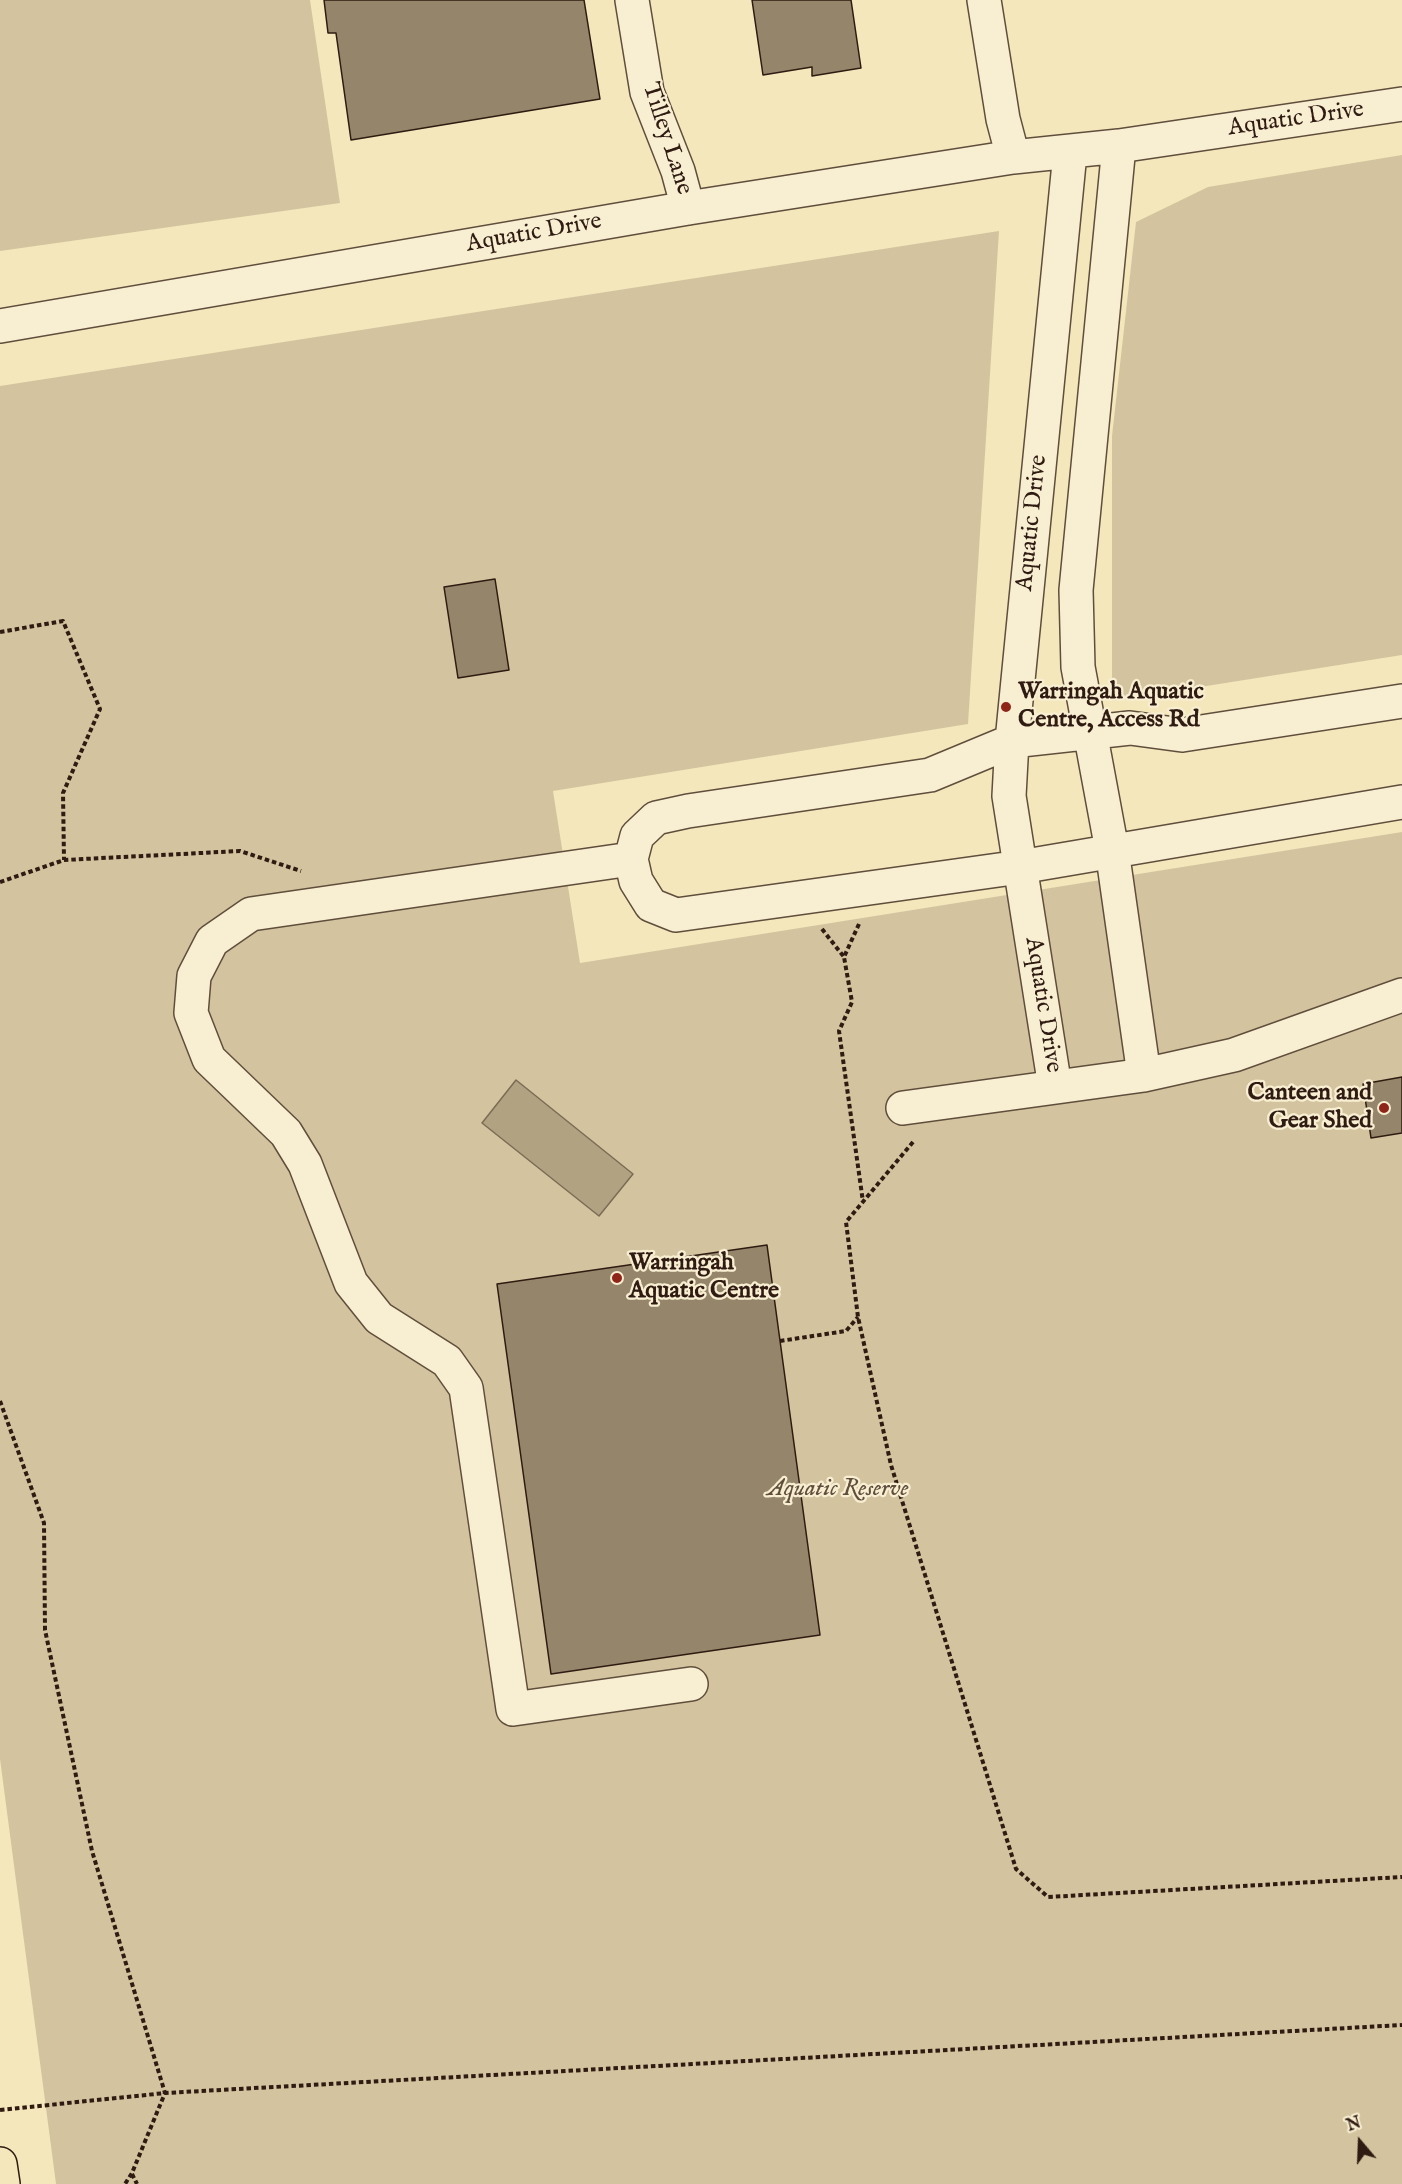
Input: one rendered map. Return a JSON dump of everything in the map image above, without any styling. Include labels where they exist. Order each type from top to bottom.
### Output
[{"type":"main road","points":[[0,2164],[3,2184]]},
{"type":"street","name":"Tilley Lane","points":[[632,0],[647,92],[678,171],[688,208]]},
{"type":"street","points":[[984,0],[1003,119],[1013,157]]},
{"type":"street","name":"Aquatic Drive","points":[[0,326],[688,208],[1013,157],[1070,153],[1402,104]]},
{"type":"street","name":"Aquatic Drive","points":[[1070,153],[1012,741],[1009,796],[1054,1087],[1144,1075],[1112,850],[1088,732],[1078,667],[1076,590],[1119,146]]},
{"type":"street","points":[[1402,701],[1182,735],[1130,728],[1012,741],[930,775],[688,811],[656,818],[637,836],[631,859],[636,881],[651,905],[676,915],[1020,867],[1402,802]]},
{"type":"street","points":[[631,859],[251,914],[212,941],[194,976],[191,1013],[209,1059],[286,1133],[305,1164],[351,1283],[379,1318],[447,1361],[466,1388],[513,1709],[691,1684]]},
{"type":"street","points":[[1144,1075],[1234,1055],[1402,995]]},
{"type":"street","points":[[903,1108],[1054,1087]]},
{"type":"path","points":[[0,632],[63,621],[100,709],[63,793],[64,860]]},
{"type":"path","points":[[0,882],[64,860],[240,851],[322,878],[328,903]]},
{"type":"path","points":[[863,1203],[839,1030],[852,1002],[844,957],[877,887]]},
{"type":"path","points":[[950,1101],[846,1222],[858,1317],[891,1465],[1016,1869],[1048,1897],[1402,1877]]},
{"type":"path","points":[[780,1341],[846,1331],[858,1317]]},
{"type":"path","points":[[0,1401],[44,1522],[45,1630],[92,1851],[165,2093],[132,2173],[124,2184]]},
{"type":"path","points":[[0,2110],[165,2093],[1402,2025]]},
{"type":"path","points":[[132,2173],[136,2184]]},
{"type":"green space","points":[[0,0],[310,0],[340,203],[0,251]]},
{"type":"green space","points":[[1402,155],[1402,655],[1112,701],[1112,436],[1136,222],[1208,187]]},
{"type":"green space","name":"Aquatic Reserve","points":[[999,231],[968,724],[553,791],[580,963],[1402,832],[1402,2184],[56,2184],[0,1759],[0,386]]},
{"type":"shaded area","points":[[516,1080],[633,1174],[599,1216],[482,1123]]},
{"type":"building","points":[[324,0],[584,0],[600,99],[351,140],[336,33],[328,33]]},
{"type":"building","points":[[752,0],[851,0],[861,68],[812,76],[812,67],[763,75]]},
{"type":"building","points":[[495,579],[509,670],[458,678],[444,587]]},
{"type":"building","name":"Canteen and Gear Shed","points":[[1402,1077],[1402,1133],[1371,1138],[1363,1084]]},
{"type":"building","name":"Warringah Aquatic Centre","points":[[767,1245],[820,1635],[551,1674],[497,1284]]},
{"type":"place","name":"Warringah Aquatic Centre, Access Rd","points":[[1006,707]]},
{"type":"place","name":"Canteen and Gear Shed","points":[[1384,1108]]},
{"type":"place","name":"Warringah Aquatic Centre","points":[[617,1278]]}]
